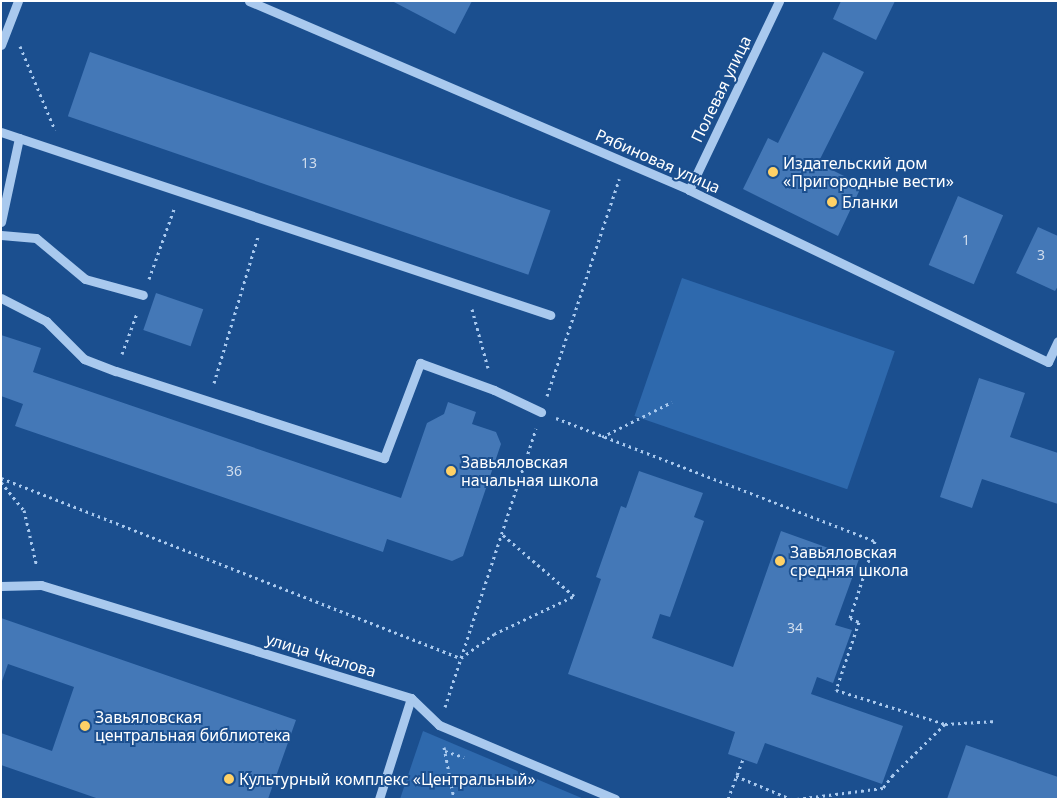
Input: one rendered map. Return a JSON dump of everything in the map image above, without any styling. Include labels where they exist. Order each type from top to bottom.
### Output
[{"type":"street","points":[[1,45],[18,1]]},
{"type":"street","name":"Рябиновая улица","points":[[249,1],[689,190],[1048,362],[1058,341]]},
{"type":"street","name":"Полевая улица","points":[[689,190],[780,1]]},
{"type":"street","points":[[1,132],[550,315]]},
{"type":"street","points":[[1,222],[19,138]]},
{"type":"street","points":[[1,235],[36,238],[86,279],[143,296]]},
{"type":"street","points":[[1,298],[46,321],[84,359],[384,458],[420,363],[494,390],[541,412]]},
{"type":"street","name":"улица Чкалова","points":[[1,586],[42,584],[411,698],[439,725],[615,799]]},
{"type":"street","points":[[379,799],[411,698]]},
{"type":"path","points":[[10,21],[65,154]]},
{"type":"path","points":[[454,799],[439,725],[625,162]]},
{"type":"path","points":[[208,400],[263,220]]},
{"type":"path","points":[[466,287],[494,390]]},
{"type":"path","points":[[602,438],[672,402]]},
{"type":"path","points":[[541,412],[602,438],[875,540],[850,618],[859,622],[836,690],[945,724],[997,721]]},
{"type":"path","points":[[1,478],[461,658]]},
{"type":"path","points":[[1,482],[24,510],[42,584]]},
{"type":"path","points":[[461,658],[494,634],[574,596],[502,534]]},
{"type":"path","points":[[797,799],[883,788],[893,775],[945,724]]},
{"type":"path","points":[[728,799],[743,759]]},
{"type":"path","points":[[736,776],[791,799]]},
{"type":"shaded area","points":[[682,278],[895,351],[847,489],[634,416]]},
{"type":"shaded area","points":[[423,731],[584,799],[400,799]]},
{"type":"building","points":[[392,1],[472,1],[455,34]]},
{"type":"building","points":[[841,1],[895,1],[876,40],[833,19]]},
{"type":"building","points":[[90,52],[550,211],[528,275],[68,116]]},
{"type":"building","points":[[823,52],[864,72],[818,163],[862,185],[838,236],[743,189],[768,138],[778,143]]},
{"type":"building","points":[[958,196],[1003,215],[974,284],[929,265]]},
{"type":"building","points":[[1038,227],[1058,236],[1058,286],[1055,291],[1016,273]]},
{"type":"building","points":[[156,293],[203,309],[191,346],[143,330]]},
{"type":"building","points":[[1,335],[41,348],[33,372],[401,498],[427,423],[444,414],[448,402],[476,412],[472,424],[496,432],[501,444],[463,556],[452,561],[387,539],[383,552],[15,426],[23,404],[1,396]]},
{"type":"building","points":[[979,378],[1025,393],[1010,437],[1058,453],[1058,504],[982,479],[972,508],[940,497]]},
{"type":"building","points":[[639,471],[703,493],[694,517],[704,521],[670,617],[660,614],[652,638],[733,667],[781,531],[859,559],[835,625],[852,630],[833,683],[817,677],[811,694],[903,726],[882,784],[765,743],[757,764],[728,754],[735,732],[568,674],[601,579],[596,577],[621,506],[626,508]]},
{"type":"building","points":[[1,618],[296,720],[268,799],[99,799],[1,765],[1,733],[52,751],[74,687],[8,664],[1,684]]},
{"type":"building","points":[[966,745],[1058,777],[1058,799],[947,799]]},
{"type":"place","name":"Издательский дом «Пригородные вести»","points":[[773,172]]},
{"type":"place","name":"Бланки","points":[[832,202]]},
{"type":"place","name":"Завьяловская начальная школа","points":[[451,471]]},
{"type":"place","name":"Завьяловская средняя школа","points":[[780,561]]},
{"type":"place","name":"Завьяловская центральная библиотека","points":[[85,726]]},
{"type":"place","name":"Культурный комплекс «Центральный»","points":[[229,779]]}]
